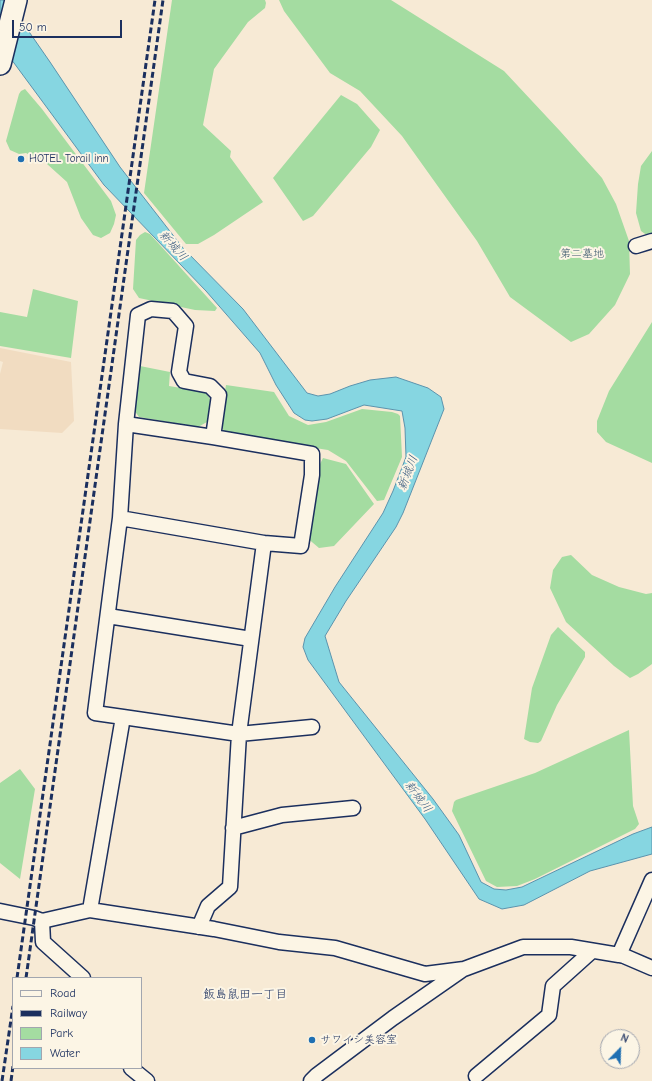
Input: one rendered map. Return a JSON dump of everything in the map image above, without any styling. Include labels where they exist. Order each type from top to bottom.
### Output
[{"type":"highway","points":[[0,64],[16,0]]},
{"type":"street","points":[[636,246],[652,241]]},
{"type":"street","points":[[213,437],[219,395],[210,386],[184,381],[179,372],[186,326],[173,312],[151,309],[138,315],[126,424],[120,518],[95,712],[239,734],[312,727]]},
{"type":"street","points":[[120,518],[264,543],[301,546],[312,475],[312,454],[126,424]]},
{"type":"street","points":[[199,927],[208,906],[230,887],[239,734],[264,543]]},
{"type":"street","points":[[108,616],[251,639]]},
{"type":"street","points":[[90,910],[123,717]]},
{"type":"street","points":[[233,828],[282,815],[353,808]]},
{"type":"street","points":[[619,955],[652,880]]},
{"type":"street","points":[[0,911],[42,921],[90,910],[199,927],[279,942],[336,948],[425,974],[464,969],[523,947],[571,947],[624,956],[652,968]]},
{"type":"street","points":[[42,921],[43,942],[82,977]]},
{"type":"street","points":[[476,1076],[549,1015],[553,986],[592,951]]},
{"type":"street","points":[[311,1081],[393,1018],[464,969]]},
{"type":"street","points":[[132,1069],[147,1081]]},
{"type":"shaded area","points":[[0,348],[71,362],[74,421],[62,433],[0,429],[0,374],[3,362],[0,361]]},
{"type":"green space","points":[[172,0],[265,0],[266,3],[265,8],[248,22],[214,69],[203,125],[231,151],[230,157],[263,202],[198,244],[186,244],[144,193]]},
{"type":"green space","name":"第二墓地","points":[[279,0],[391,0],[504,71],[560,131],[602,178],[616,204],[629,241],[630,274],[615,305],[589,334],[571,342],[510,297],[477,241],[402,136],[360,91],[330,73],[284,11]]},
{"type":"green space","points":[[25,89],[42,109],[111,201],[116,215],[114,224],[110,233],[101,238],[93,235],[81,218],[67,182],[47,164],[26,153],[19,154],[10,150],[6,141],[19,94]]},
{"type":"green space","points":[[341,95],[357,104],[380,130],[371,147],[313,216],[303,221],[273,178]]},
{"type":"green space","points":[[652,151],[652,237],[641,231],[636,213],[641,166]]},
{"type":"green space","points":[[145,232],[150,234],[217,308],[215,311],[195,310],[139,298],[133,289],[136,240]]},
{"type":"green space","points":[[33,289],[78,301],[71,358],[0,346],[0,312],[27,317]]},
{"type":"green space","points":[[652,322],[652,463],[606,442],[597,432],[597,421],[609,391]]},
{"type":"green space","points":[[140,366],[170,372],[169,386],[205,392],[211,400],[207,422],[198,427],[139,417],[134,410]]},
{"type":"green space","points":[[226,385],[274,392],[289,416],[308,425],[326,422],[362,409],[398,414],[400,416],[402,457],[384,500],[377,501],[346,461],[328,450],[225,434],[220,422]]},
{"type":"green space","points":[[323,458],[346,464],[374,504],[334,546],[319,548],[306,537],[319,466]]},
{"type":"green space","points":[[571,555],[592,575],[619,587],[646,594],[652,593],[652,664],[638,674],[630,678],[614,666],[566,622],[550,588],[553,570],[562,557]]},
{"type":"green space","points":[[558,627],[585,652],[585,657],[557,705],[541,741],[538,743],[530,742],[524,739],[532,688],[551,635]]},
{"type":"green space","points":[[629,730],[633,806],[639,824],[635,829],[535,879],[517,886],[497,887],[486,881],[452,811],[454,802],[456,800],[535,773]]},
{"type":"green space","points":[[20,769],[35,789],[20,879],[0,863],[0,783]]},
{"type":"water","name":"新城川","points":[[0,0],[7,0],[120,167],[183,248],[243,309],[307,393],[318,396],[330,394],[370,380],[396,377],[428,388],[441,397],[444,409],[403,513],[396,527],[346,601],[325,636],[339,682],[433,799],[459,835],[481,882],[494,889],[506,890],[522,887],[633,834],[652,827],[652,854],[590,871],[524,905],[502,909],[479,899],[425,819],[308,660],[303,647],[305,638],[335,587],[383,513],[393,491],[406,457],[405,428],[402,411],[364,405],[327,419],[312,421],[305,420],[294,413],[276,385],[260,353],[206,291],[104,185],[0,44]]},
{"type":"railway","points":[[17,977],[155,0]]},
{"type":"railway","points":[[26,977],[163,0]]},
{"type":"railway","points":[[2,1081],[12,1013]]},
{"type":"railway","points":[[11,1081],[13,1069]]},
{"type":"place","name":"HOTEL Torail inn","points":[[21,159]]},
{"type":"place","name":"サワイシ美容室","points":[[312,1040]]},
{"type":"district","name":"飯島鼠田一丁目","points":[[245,995]]}]
